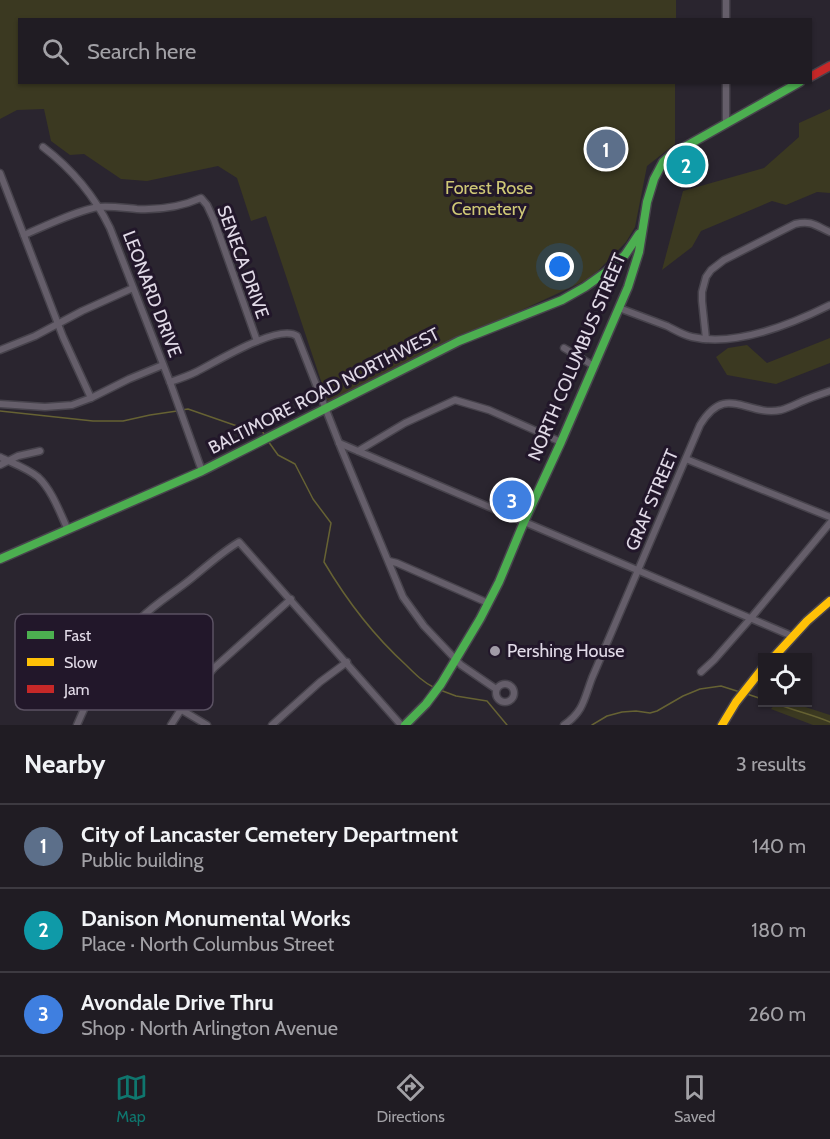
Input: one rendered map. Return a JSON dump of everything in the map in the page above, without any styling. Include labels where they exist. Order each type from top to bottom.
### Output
[{"type":"main road","points":[[812,76],[830,66]]},
{"type":"main road","name":"NORTH COLUMBUS STREET","points":[[403,725],[426,704],[437,690],[499,582],[619,308],[637,261],[654,176],[663,161],[796,84]]},
{"type":"main road","name":"BALTIMORE ROAD NORTHWEST","points":[[0,559],[202,471],[462,340],[538,311],[586,286],[615,265],[628,252],[643,227]]},
{"type":"main road","points":[[777,653],[830,601]]},
{"type":"main road","points":[[722,725],[736,702],[758,674]]},
{"type":"street","points":[[726,0],[726,16]]},
{"type":"street","points":[[726,84],[726,124]]},
{"type":"street","name":"LEONARD DRIVE","points":[[43,147],[76,177],[100,207],[170,382],[202,471]]},
{"type":"street","points":[[0,173],[58,324],[91,398]]},
{"type":"street","name":"SENECA DRIVE","points":[[24,235],[81,212],[100,207],[160,209],[201,198],[214,220],[257,341]]},
{"type":"street","points":[[706,339],[702,292],[706,277],[717,264],[795,224],[808,222],[830,232]]},
{"type":"street","points":[[0,350],[35,336],[133,288]]},
{"type":"street","points":[[619,308],[683,334],[706,339],[761,332],[794,322],[830,305]]},
{"type":"street","points":[[170,382],[276,334],[293,333],[297,336],[403,597],[424,626],[461,665],[496,690]]},
{"type":"street","points":[[564,348],[594,366]]},
{"type":"street","points":[[0,404],[30,407],[65,406],[91,398],[163,365]]},
{"type":"street","name":"GRAF STREET","points":[[564,725],[574,718],[585,701],[592,678],[700,425],[711,411],[726,403],[735,403],[761,410],[779,411],[830,391]]},
{"type":"street","points":[[358,451],[405,423],[455,400],[489,410],[561,442]]},
{"type":"street","points":[[339,443],[792,636]]},
{"type":"street","points":[[0,465],[18,456],[40,451]]},
{"type":"street","points":[[0,458],[31,472],[42,482],[68,530]]},
{"type":"street","points":[[686,459],[830,517]]},
{"type":"street","points":[[701,672],[751,618],[830,523]]},
{"type":"street","points":[[145,614],[239,542],[403,725]]},
{"type":"street","points":[[389,561],[488,603]]},
{"type":"street","points":[[213,669],[291,599]]},
{"type":"street","points":[[272,725],[313,688],[347,662]]},
{"type":"street","points":[[77,725],[84,710]]},
{"type":"street","points":[[171,725],[179,710]]},
{"type":"street","points":[[182,710],[207,725]]},
{"type":"green space","name":"Forest Rose Cemetery","points":[[0,0],[676,0],[676,18],[18,18],[18,84],[675,84],[675,144],[647,166],[635,227],[626,242],[591,278],[461,336],[328,402],[266,216],[251,221],[237,178],[218,166],[147,181],[121,179],[84,154],[70,155],[51,141],[44,109],[17,110],[0,119]]},
{"type":"green space","points":[[830,109],[830,193],[817,192],[786,205],[772,201],[701,231],[692,247],[662,270],[683,191],[764,168],[799,137],[799,123]]},
{"type":"green space","points":[[830,338],[830,363],[776,384],[727,375],[716,357],[728,348],[747,345],[767,363]]},
{"type":"green space","points":[[773,707],[805,707],[830,715],[830,725],[813,725],[771,709]]},
{"type":"waterway","points":[[182,410],[188,409],[237,426],[260,428],[264,434]]},
{"type":"waterway","points":[[0,411],[93,421],[123,421],[177,411]]},
{"type":"waterway","points":[[268,441],[278,455],[295,464],[313,499],[331,523],[324,562],[342,590],[382,641],[416,675],[435,688]]},
{"type":"waterway","points":[[592,725],[607,716],[622,712],[657,711],[700,689],[721,686],[740,692]]},
{"type":"waterway","points":[[440,690],[456,696],[487,701],[507,725]]},
{"type":"waterway","points":[[747,694],[758,698]]},
{"type":"waterway","points":[[786,707],[830,722]]},
{"type":"traffic: fast","points":[[405,725],[426,704],[441,684],[499,582],[628,287],[639,252],[647,202],[654,179],[663,162],[672,154],[796,84]]},
{"type":"traffic: fast","points":[[0,559],[202,471],[459,341],[562,300],[606,272],[625,255],[639,234]]},
{"type":"traffic: slow","points":[[778,653],[807,621],[830,601]]},
{"type":"traffic: slow","points":[[722,725],[736,702],[758,674]]},
{"type":"traffic: jam","points":[[812,76],[830,66]]},
{"type":"place","name":"City of Lancaster Cemetery Department","points":[[606,149]]},
{"type":"place","name":"Danison Monumental Works","points":[[686,165]]},
{"type":"place","name":"Avondale Drive Thru","points":[[512,500]]},
{"type":"place","name":"Pershing House","points":[[495,651]]}]
